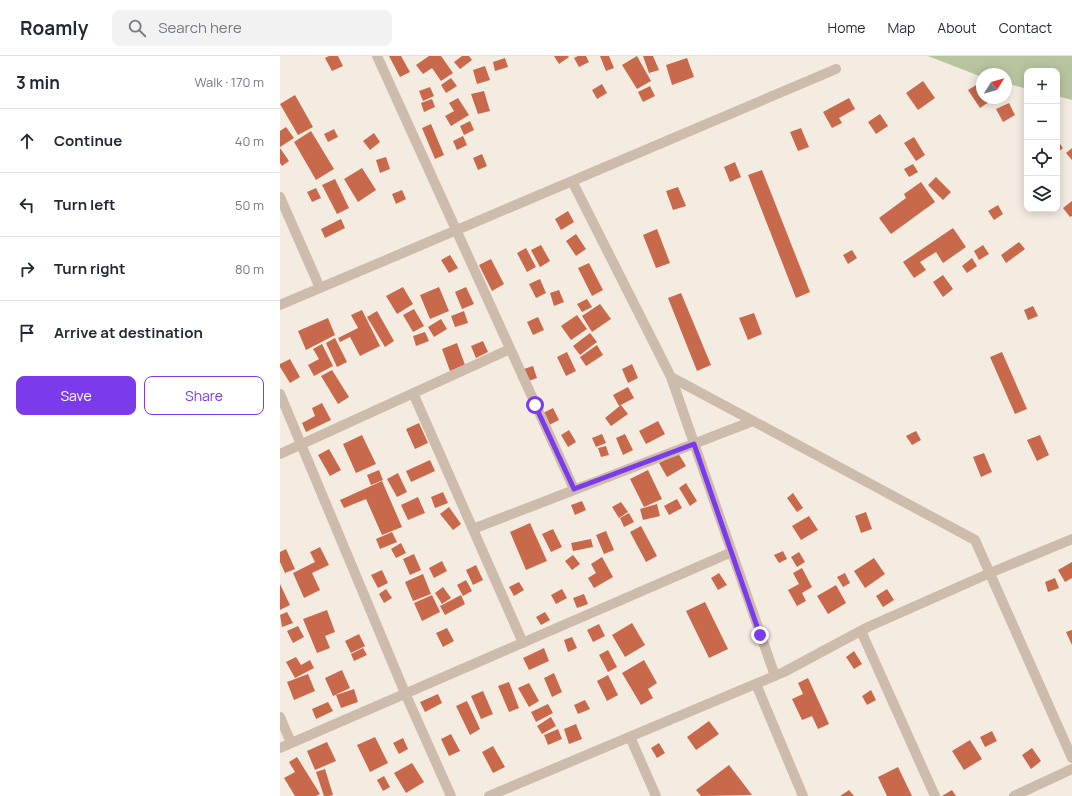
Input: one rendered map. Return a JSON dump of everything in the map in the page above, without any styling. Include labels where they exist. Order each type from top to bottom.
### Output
[{"type":"street","points":[[377,56],[574,489]]},
{"type":"street","points":[[280,305],[836,69]]},
{"type":"street","points":[[572,181],[671,377],[775,676]]},
{"type":"street","points":[[280,197],[320,288]]},
{"type":"street","points":[[280,454],[510,349]]},
{"type":"street","points":[[671,377],[975,540],[1072,758]]},
{"type":"street","points":[[413,393],[523,643]]},
{"type":"street","points":[[280,394],[451,796]]},
{"type":"street","points":[[473,529],[753,421]]},
{"type":"street","points":[[489,796],[775,676],[861,631],[990,573],[1072,539]]},
{"type":"street","points":[[280,748],[732,552]]},
{"type":"street","points":[[861,631],[936,796]]},
{"type":"street","points":[[756,684],[803,796]]},
{"type":"street","points":[[280,717],[291,743]]},
{"type":"street","points":[[630,737],[656,796]]},
{"type":"street","points":[[1014,796],[1072,769]]},
{"type":"green space","points":[[928,56],[1072,56],[1072,100],[1060,97],[1060,68],[1024,68],[1024,88],[1012,85],[1012,68],[976,68],[976,75]]},
{"type":"building","points":[[329,56],[338,56],[343,66],[332,71],[325,58]]},
{"type":"building","points":[[389,56],[401,56],[410,72],[400,77]]},
{"type":"building","points":[[429,56],[441,56],[453,73],[441,81],[432,68],[423,74],[416,65]]},
{"type":"building","points":[[462,56],[469,56],[472,60],[460,69],[454,62]]},
{"type":"building","points":[[554,56],[568,56],[569,57],[559,64]]},
{"type":"building","points":[[578,56],[586,56],[589,62],[579,67],[574,58]]},
{"type":"building","points":[[600,56],[609,56],[614,68],[606,71]]},
{"type":"building","points":[[637,56],[651,81],[637,89],[622,65]]},
{"type":"building","points":[[643,56],[653,56],[659,70],[649,73]]},
{"type":"building","points":[[505,58],[508,67],[495,71],[493,62]]},
{"type":"building","points":[[687,58],[694,77],[672,85],[666,65]]},
{"type":"building","points":[[485,66],[490,80],[477,84],[473,70]]},
{"type":"building","points":[[451,78],[457,86],[446,93],[441,85]]},
{"type":"building","points":[[923,81],[935,98],[918,110],[906,93]]},
{"type":"building","points":[[602,84],[607,93],[597,99],[592,90]]},
{"type":"building","points":[[976,85],[976,102],[968,90]]},
{"type":"building","points":[[650,86],[655,96],[643,102],[638,92]]},
{"type":"building","points":[[430,87],[434,96],[423,101],[419,91]]},
{"type":"building","points":[[484,91],[490,111],[478,114],[471,94]]},
{"type":"building","points":[[295,95],[313,127],[298,135],[280,104]]},
{"type":"building","points":[[458,98],[469,115],[451,126],[445,116],[454,111],[449,103]]},
{"type":"building","points":[[849,98],[855,109],[839,118],[842,123],[832,128],[823,112]]},
{"type":"building","points":[[432,99],[435,107],[424,112],[421,103]]},
{"type":"building","points":[[977,104],[986,104],[980,108]]},
{"type":"building","points":[[1010,104],[1015,115],[1003,122],[996,109]]},
{"type":"building","points":[[880,114],[888,126],[876,134],[868,122]]},
{"type":"building","points":[[470,121],[474,130],[464,135],[460,126]]},
{"type":"building","points":[[431,124],[444,155],[435,159],[422,128]]},
{"type":"building","points":[[286,127],[294,138],[280,147],[280,131]]},
{"type":"building","points":[[801,128],[809,147],[798,151],[790,132]]},
{"type":"building","points":[[334,129],[338,137],[328,142],[324,134]]},
{"type":"building","points":[[311,131],[334,169],[316,180],[294,142]]},
{"type":"building","points":[[374,133],[380,142],[370,150],[363,141]]},
{"type":"building","points":[[463,136],[467,145],[457,150],[453,141]]},
{"type":"building","points":[[914,137],[925,155],[916,161],[904,143]]},
{"type":"building","points":[[280,148],[289,161],[282,166],[280,163]]},
{"type":"building","points":[[1072,148],[1072,160],[1066,153]]},
{"type":"building","points":[[482,154],[487,166],[478,170],[473,158]]},
{"type":"building","points":[[386,157],[390,169],[380,173],[376,160]]},
{"type":"building","points":[[735,162],[741,177],[730,182],[724,167]]},
{"type":"building","points":[[913,164],[918,172],[909,177],[904,169]]},
{"type":"building","points":[[362,168],[376,190],[358,202],[344,179]]},
{"type":"building","points":[[762,170],[810,292],[796,298],[748,175]]},
{"type":"building","points":[[936,177],[951,192],[943,200],[928,185]]},
{"type":"building","points":[[335,179],[349,208],[337,214],[322,185]]},
{"type":"building","points":[[921,182],[935,202],[891,234],[879,218],[906,198],[904,194]]},
{"type":"building","points":[[678,187],[686,206],[673,210],[666,191]]},
{"type":"building","points":[[316,188],[321,198],[312,202],[307,192]]},
{"type":"building","points":[[402,190],[406,199],[396,204],[392,194]]},
{"type":"building","points":[[1072,201],[1072,216],[1070,217],[1063,208]]},
{"type":"building","points":[[998,205],[1003,214],[994,220],[988,211]]},
{"type":"building","points":[[568,211],[574,222],[561,230],[555,219]]},
{"type":"building","points":[[341,219],[345,228],[325,238],[321,229]]},
{"type":"building","points":[[953,228],[966,247],[943,263],[936,252],[920,262],[926,270],[914,278],[903,262]]},
{"type":"building","points":[[657,229],[670,263],[656,268],[643,235]]},
{"type":"building","points":[[576,234],[586,249],[576,256],[566,241]]},
{"type":"building","points":[[1019,242],[1025,249],[1006,263],[1001,255]]},
{"type":"building","points":[[541,245],[550,261],[540,267],[531,250]]},
{"type":"building","points":[[983,245],[989,254],[979,260],[974,251]]},
{"type":"building","points":[[526,248],[536,267],[527,272],[517,253]]},
{"type":"building","points":[[852,250],[857,258],[848,264],[843,255]]},
{"type":"building","points":[[450,255],[458,268],[449,273],[441,260]]},
{"type":"building","points":[[972,258],[977,266],[967,273],[962,266]]},
{"type":"building","points":[[491,259],[504,284],[492,291],[479,265]]},
{"type":"building","points":[[589,263],[603,290],[592,296],[578,268]]},
{"type":"building","points":[[943,275],[953,289],[943,297],[933,282]]},
{"type":"building","points":[[540,279],[546,293],[536,298],[529,284]]},
{"type":"building","points":[[403,287],[413,304],[397,314],[386,296]]},
{"type":"building","points":[[439,287],[449,311],[430,319],[420,295]]},
{"type":"building","points":[[466,287],[474,304],[462,309],[455,292]]},
{"type":"building","points":[[559,290],[564,302],[554,306],[550,293]]},
{"type":"building","points":[[681,293],[711,365],[697,371],[668,298]]},
{"type":"building","points":[[587,299],[592,307],[582,312],[577,304]]},
{"type":"building","points":[[600,304],[611,319],[592,332],[582,316]]},
{"type":"building","points":[[1033,306],[1038,316],[1028,320],[1024,310]]},
{"type":"building","points":[[414,309],[424,326],[413,332],[403,315]]},
{"type":"building","points":[[362,310],[380,346],[360,356],[350,337],[340,342],[338,338],[358,328],[351,315]]},
{"type":"building","points":[[377,311],[394,341],[385,347],[367,317]]},
{"type":"building","points":[[464,311],[468,323],[455,327],[451,316]]},
{"type":"building","points":[[754,313],[762,334],[748,340],[739,318]]},
{"type":"building","points":[[577,315],[587,329],[571,340],[561,326]]},
{"type":"building","points":[[538,317],[544,330],[533,335],[527,322]]},
{"type":"building","points":[[328,318],[335,335],[306,350],[298,331]]},
{"type":"building","points":[[441,319],[447,329],[434,337],[428,327]]},
{"type":"building","points":[[425,332],[429,341],[416,346],[413,336]]},
{"type":"building","points":[[590,333],[597,342],[580,355],[573,346]]},
{"type":"building","points":[[335,338],[347,362],[337,367],[326,343]]},
{"type":"building","points":[[483,341],[488,352],[476,358],[471,346]]},
{"type":"building","points":[[457,343],[465,365],[450,371],[442,349]]},
{"type":"building","points":[[322,344],[333,366],[314,376],[308,365],[319,359],[313,349]]},
{"type":"building","points":[[597,345],[603,355],[586,366],[580,357]]},
{"type":"building","points":[[567,352],[576,371],[566,376],[557,357]]},
{"type":"building","points":[[1002,352],[1027,409],[1015,414],[990,357]]},
{"type":"building","points":[[290,359],[300,377],[290,383],[280,367],[280,364]]},
{"type":"building","points":[[632,364],[638,378],[628,383],[622,369]]},
{"type":"building","points":[[533,366],[537,378],[526,382],[521,370]]},
{"type":"building","points":[[332,370],[349,397],[338,404],[321,376]]},
{"type":"building","points":[[628,387],[634,398],[619,406],[613,395]]},
{"type":"building","points":[[322,403],[331,420],[306,432],[302,423],[315,416],[312,408]]},
{"type":"building","points":[[621,405],[628,414],[611,426],[605,418]]},
{"type":"building","points":[[553,408],[559,420],[549,425],[543,413]]},
{"type":"building","points":[[658,421],[665,434],[646,444],[639,431]]},
{"type":"building","points":[[419,423],[428,443],[415,449],[406,429]]},
{"type":"building","points":[[569,430],[576,442],[568,447],[561,435]]},
{"type":"building","points":[[916,431],[921,440],[912,445],[906,436]]},
{"type":"building","points":[[602,434],[606,443],[596,447],[592,438]]},
{"type":"building","points":[[625,434],[633,450],[623,455],[616,438]]},
{"type":"building","points":[[362,435],[376,464],[356,473],[343,444]]},
{"type":"building","points":[[1040,435],[1049,455],[1037,461],[1027,440]]},
{"type":"building","points":[[606,446],[609,455],[601,457],[598,448]]},
{"type":"building","points":[[329,449],[341,470],[330,476],[318,455]]},
{"type":"building","points":[[678,453],[686,466],[667,477],[659,463]]},
{"type":"building","points":[[984,453],[992,472],[981,477],[973,457]]},
{"type":"building","points":[[430,460],[435,471],[411,482],[406,471]]},
{"type":"building","points":[[379,470],[383,480],[371,485],[367,475]]},
{"type":"building","points":[[648,470],[662,499],[644,507],[630,479]]},
{"type":"building","points":[[398,473],[407,492],[397,497],[387,479]]},
{"type":"building","points":[[382,481],[402,527],[382,535],[366,499],[344,508],[340,500]]},
{"type":"building","points":[[686,483],[697,501],[690,506],[679,488]]},
{"type":"building","points":[[443,492],[448,503],[435,508],[431,497]]},
{"type":"building","points":[[793,493],[803,508],[797,512],[787,498]]},
{"type":"building","points":[[418,497],[425,513],[408,520],[401,505]]},
{"type":"building","points":[[677,499],[682,508],[669,515],[664,506]]},
{"type":"building","points":[[582,501],[586,510],[575,515],[571,505]]},
{"type":"building","points":[[621,502],[628,512],[619,518],[612,507]]},
{"type":"building","points":[[657,504],[660,516],[643,520],[640,509]]},
{"type":"building","points":[[449,507],[461,524],[453,530],[440,514]]},
{"type":"building","points":[[866,512],[872,529],[861,533],[855,516]]},
{"type":"building","points":[[629,513],[634,522],[624,527],[620,518]]},
{"type":"building","points":[[809,516],[818,530],[801,540],[792,526]]},
{"type":"building","points":[[530,523],[547,561],[526,570],[510,532]]},
{"type":"building","points":[[641,526],[657,556],[646,562],[630,532]]},
{"type":"building","points":[[553,529],[562,547],[551,552],[542,534]]},
{"type":"building","points":[[606,531],[614,550],[604,554],[596,535]]},
{"type":"building","points":[[392,532],[397,542],[380,549],[376,539]]},
{"type":"building","points":[[591,539],[593,547],[573,551],[571,543]]},
{"type":"building","points":[[401,543],[406,553],[396,558],[391,549]]},
{"type":"building","points":[[320,547],[329,565],[312,573],[320,590],[304,598],[293,573],[315,562],[310,552]]},
{"type":"building","points":[[286,549],[295,569],[285,573],[280,562],[280,552]]},
{"type":"building","points":[[783,551],[787,559],[779,563],[774,555]]},
{"type":"building","points":[[799,552],[805,562],[797,567],[791,557]]},
{"type":"building","points":[[414,554],[421,570],[410,575],[403,559]]},
{"type":"building","points":[[573,555],[580,564],[572,570],[565,561]]},
{"type":"building","points":[[602,557],[613,577],[594,588],[588,578],[596,573],[591,564]]},
{"type":"building","points":[[874,558],[885,574],[865,588],[854,571]]},
{"type":"building","points":[[442,561],[447,571],[434,578],[429,568]]},
{"type":"building","points":[[1072,562],[1072,578],[1065,582],[1058,570]]},
{"type":"building","points":[[476,565],[483,580],[473,585],[466,570]]},
{"type":"building","points":[[802,568],[812,587],[802,593],[806,601],[797,606],[788,590],[799,584],[793,573]]},
{"type":"building","points":[[382,570],[388,583],[378,588],[371,575]]},
{"type":"building","points":[[719,573],[727,585],[718,590],[711,578]]},
{"type":"building","points":[[845,573],[850,583],[843,587],[837,577]]},
{"type":"building","points":[[423,574],[431,594],[413,601],[405,582]]},
{"type":"building","points":[[1055,578],[1059,588],[1048,592],[1045,582]]},
{"type":"building","points":[[466,580],[472,591],[463,596],[457,585]]},
{"type":"building","points":[[519,582],[524,590],[514,596],[509,587]]},
{"type":"building","points":[[280,584],[290,605],[280,610]]},
{"type":"building","points":[[836,585],[846,603],[828,614],[817,596]]},
{"type":"building","points":[[443,587],[451,598],[442,604],[435,593]]},
{"type":"building","points":[[386,589],[392,598],[384,603],[379,594]]},
{"type":"building","points":[[562,589],[567,598],[556,604],[551,595]]},
{"type":"building","points":[[887,589],[894,600],[883,607],[876,596]]},
{"type":"building","points":[[584,594],[588,604],[577,608],[573,598]]},
{"type":"building","points":[[432,595],[440,612],[422,621],[414,603]]},
{"type":"building","points":[[461,595],[465,604],[445,615],[440,606]]},
{"type":"building","points":[[705,602],[728,649],[709,658],[686,611]]},
{"type":"building","points":[[327,610],[335,632],[325,636],[330,648],[317,653],[303,619]]},
{"type":"building","points":[[287,612],[293,623],[282,627],[280,615]]},
{"type":"building","points":[[545,612],[550,620],[541,625],[536,617]]},
{"type":"building","points":[[632,623],[645,645],[625,657],[612,635]]},
{"type":"building","points":[[599,624],[605,636],[593,642],[587,630]]},
{"type":"building","points":[[298,626],[304,637],[293,643],[287,631]]},
{"type":"building","points":[[447,628],[454,641],[443,647],[436,633]]},
{"type":"building","points":[[1072,630],[1072,645],[1066,632]]},
{"type":"building","points":[[359,634],[365,646],[351,653],[345,641]]},
{"type":"building","points":[[572,637],[577,648],[568,652],[564,640]]},
{"type":"building","points":[[363,648],[367,655],[354,661],[351,654]]},
{"type":"building","points":[[544,648],[549,661],[529,670],[523,658]]},
{"type":"building","points":[[608,650],[617,667],[608,672],[599,655]]},
{"type":"building","points":[[854,651],[862,664],[854,669],[846,657]]},
{"type":"building","points":[[296,657],[301,665],[310,660],[314,668],[295,678],[286,662]]},
{"type":"building","points":[[644,660],[657,683],[648,689],[653,698],[641,705],[622,673]]},
{"type":"building","points":[[342,670],[350,688],[333,696],[325,678]]},
{"type":"building","points":[[554,673],[562,692],[552,697],[544,678]]},
{"type":"building","points":[[308,674],[315,691],[294,700],[287,682]]},
{"type":"building","points":[[608,675],[618,695],[607,701],[597,681]]},
{"type":"building","points":[[808,678],[829,724],[818,729],[812,716],[802,720],[792,699],[803,694],[798,683]]},
{"type":"building","points":[[509,682],[519,708],[509,712],[498,686]]},
{"type":"building","points":[[529,683],[539,701],[529,707],[518,688]]},
{"type":"building","points":[[354,689],[358,702],[341,708],[336,695]]},
{"type":"building","points":[[871,690],[876,700],[867,705],[862,696]]},
{"type":"building","points":[[483,691],[493,714],[481,719],[471,696]]},
{"type":"building","points":[[438,694],[442,703],[425,712],[420,702]]},
{"type":"building","points":[[585,700],[590,709],[578,714],[574,705]]},
{"type":"building","points":[[467,701],[480,729],[470,735],[456,706]]},
{"type":"building","points":[[328,702],[333,711],[316,719],[312,709]]},
{"type":"building","points":[[548,704],[553,713],[536,722],[531,712]]},
{"type":"building","points":[[551,717],[556,726],[542,734],[537,726]]},
{"type":"building","points":[[709,721],[719,734],[696,750],[687,737]]},
{"type":"building","points":[[576,724],[582,739],[569,744],[564,729]]},
{"type":"building","points":[[558,729],[562,739],[548,745],[544,735]]},
{"type":"building","points":[[992,731],[997,741],[985,747],[980,737]]},
{"type":"building","points":[[451,734],[460,751],[449,756],[441,739]]},
{"type":"building","points":[[375,737],[388,763],[370,772],[357,745]]},
{"type":"building","points":[[403,738],[408,749],[399,754],[393,743]]},
{"type":"building","points":[[970,740],[982,759],[964,770],[952,751]]},
{"type":"building","points":[[327,742],[336,761],[315,770],[307,751]]},
{"type":"building","points":[[659,743],[665,753],[657,758],[651,748]]},
{"type":"building","points":[[493,746],[505,767],[493,773],[482,752]]},
{"type":"building","points":[[1032,748],[1041,761],[1031,769],[1022,755]]},
{"type":"building","points":[[297,757],[320,794],[316,796],[295,796],[284,778],[295,772],[289,762]]},
{"type":"building","points":[[412,763],[424,782],[406,793],[394,773]]},
{"type":"building","points":[[729,765],[752,795],[701,796],[696,790]]},
{"type":"building","points":[[898,767],[912,796],[887,796],[878,777]]},
{"type":"building","points":[[325,769],[333,795],[329,796],[324,796],[316,772]]},
{"type":"building","points":[[384,776],[390,787],[383,791],[377,780]]},
{"type":"building","points":[[849,790],[854,796],[840,796]]},
{"type":"building","points":[[952,790],[956,796],[942,796]]},
{"type":"route","points":[[535,405],[574,489],[694,444],[760,635]]}]
